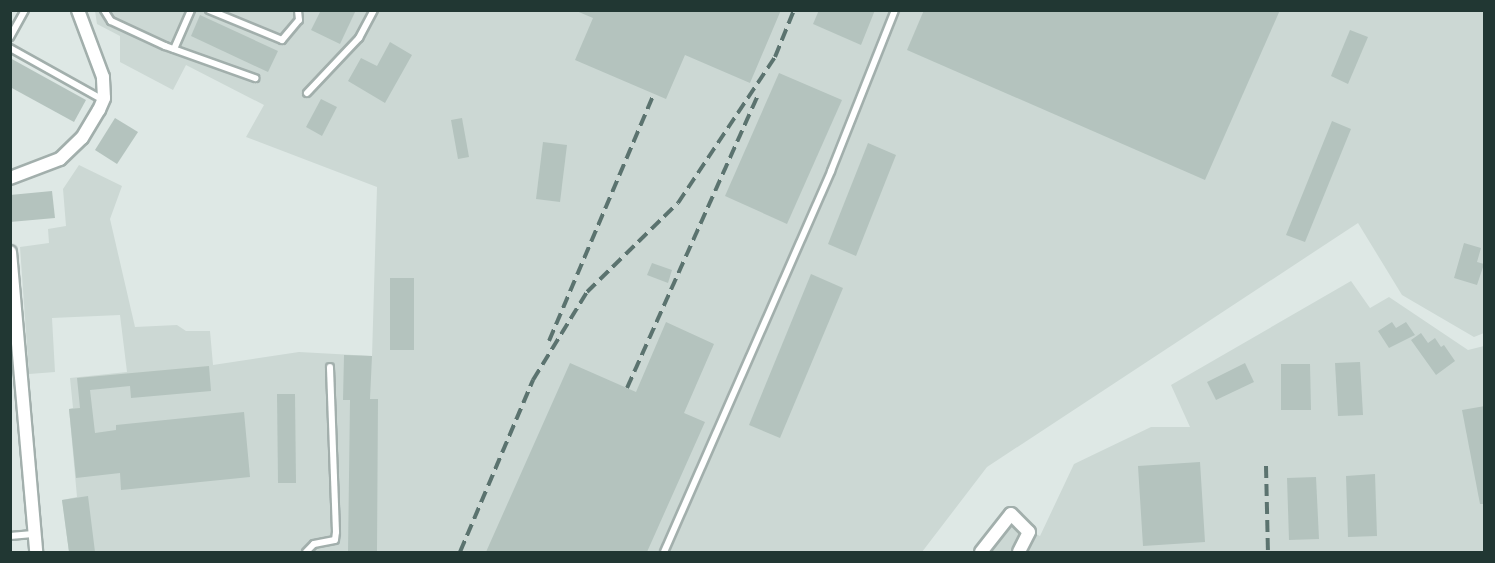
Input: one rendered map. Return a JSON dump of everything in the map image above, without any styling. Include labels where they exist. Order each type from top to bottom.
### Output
[{"type":"street","points":[[10,178],[60,159],[82,138],[103,100],[103,77],[78,10]]},
{"type":"street","points":[[10,252],[36,552]]},
{"type":"street","points":[[981,552],[1011,514],[1029,532],[1019,552]]},
{"type":"lane","points":[[10,37],[25,10]]},
{"type":"lane","points":[[104,10],[111,21],[174,49],[255,78]]},
{"type":"lane","points":[[174,49],[191,10]]},
{"type":"lane","points":[[212,11],[282,40],[290,34],[299,19],[298,10]]},
{"type":"lane","points":[[307,93],[359,38],[374,10]]},
{"type":"lane","points":[[664,552],[831,171],[895,10]]},
{"type":"lane","points":[[10,48],[103,100]]},
{"type":"lane","points":[[306,552],[314,544],[335,540],[330,367]]},
{"type":"lane","points":[[10,536],[33,534]]},
{"type":"shaded area","points":[[95,11],[1484,11],[1484,333],[1474,337],[1402,295],[1358,223],[987,467],[922,552],[69,552],[62,500],[77,497],[69,409],[73,408],[70,378],[127,372],[120,315],[52,318],[55,372],[29,374],[20,247],[49,243],[48,229],[66,226],[63,189],[79,165],[122,186],[110,219],[135,327],[177,325],[186,331],[210,331],[213,365],[299,352],[372,356],[377,187],[246,137],[264,105],[186,65],[173,90],[120,62],[120,36],[97,24]]},
{"type":"shaded area","points":[[1351,281],[1370,308],[1389,297],[1468,350],[1484,346],[1484,552],[975,552],[1011,522],[1040,536],[1074,464],[1151,427],[1190,427],[1171,385]]},
{"type":"building","points":[[321,10],[356,10],[340,44],[311,30]]},
{"type":"building","points":[[574,10],[781,10],[750,83],[685,55],[666,99],[575,60],[593,18]]},
{"type":"building","points":[[819,10],[875,10],[861,45],[813,24]]},
{"type":"building","points":[[924,10],[1280,10],[1205,180],[907,50]]},
{"type":"building","points":[[200,15],[278,51],[268,72],[191,36]]},
{"type":"building","points":[[1350,30],[1368,37],[1348,84],[1331,76]]},
{"type":"building","points":[[390,42],[412,55],[385,103],[348,81],[361,58],[377,66]]},
{"type":"building","points":[[10,58],[86,100],[74,122],[10,87]]},
{"type":"building","points":[[779,73],[842,100],[787,224],[725,196]]},
{"type":"building","points":[[321,99],[337,107],[322,136],[306,127]]},
{"type":"building","points":[[115,118],[138,132],[117,164],[95,150]]},
{"type":"building","points":[[462,118],[469,157],[458,159],[451,120]]},
{"type":"building","points":[[1332,121],[1351,129],[1305,242],[1286,235]]},
{"type":"building","points":[[543,142],[567,145],[560,202],[536,199]]},
{"type":"building","points":[[868,143],[896,155],[856,256],[828,244]]},
{"type":"building","points":[[52,191],[55,218],[10,222],[10,195]]},
{"type":"building","points":[[1464,243],[1481,248],[1477,262],[1484,264],[1477,285],[1454,278]]},
{"type":"building","points":[[652,263],[672,270],[668,283],[647,275]]},
{"type":"building","points":[[811,274],[843,288],[780,438],[749,425]]},
{"type":"building","points":[[390,278],[414,278],[414,350],[390,350]]},
{"type":"building","points":[[666,322],[714,344],[684,413],[705,422],[647,552],[486,552],[570,363],[636,392]]},
{"type":"building","points":[[1392,322],[1396,328],[1406,322],[1415,335],[1389,348],[1378,331]]},
{"type":"building","points":[[1421,333],[1428,343],[1435,338],[1441,347],[1444,345],[1455,361],[1436,375],[1411,340]]},
{"type":"building","points":[[344,355],[372,356],[370,399],[378,399],[377,552],[348,552],[350,400],[343,400]]},
{"type":"building","points":[[1360,362],[1363,415],[1338,416],[1335,363]]},
{"type":"building","points":[[1245,363],[1254,382],[1216,400],[1207,382]]},
{"type":"building","points":[[1281,364],[1310,364],[1311,410],[1281,410]]},
{"type":"building","points":[[209,366],[211,391],[131,398],[130,386],[90,390],[95,433],[116,430],[116,425],[244,412],[250,477],[121,490],[120,473],[76,478],[69,409],[80,408],[77,378]]},
{"type":"building","points":[[277,394],[295,394],[296,483],[278,483]]},
{"type":"building","points":[[1485,406],[1485,504],[1480,504],[1462,410]]},
{"type":"building","points":[[1200,462],[1205,542],[1143,546],[1138,466]]},
{"type":"building","points":[[1375,474],[1377,536],[1348,537],[1346,476]]},
{"type":"building","points":[[1316,477],[1319,539],[1289,540],[1287,478]]},
{"type":"building","points":[[88,496],[95,552],[69,552],[62,500]]},
{"type":"railway","points":[[460,552],[533,380],[587,292],[678,203],[775,57],[794,10]]},
{"type":"railway","points":[[549,341],[654,94]]},
{"type":"railway","points":[[627,388],[757,97]]},
{"type":"railway","points":[[1266,466],[1268,552]]}]
